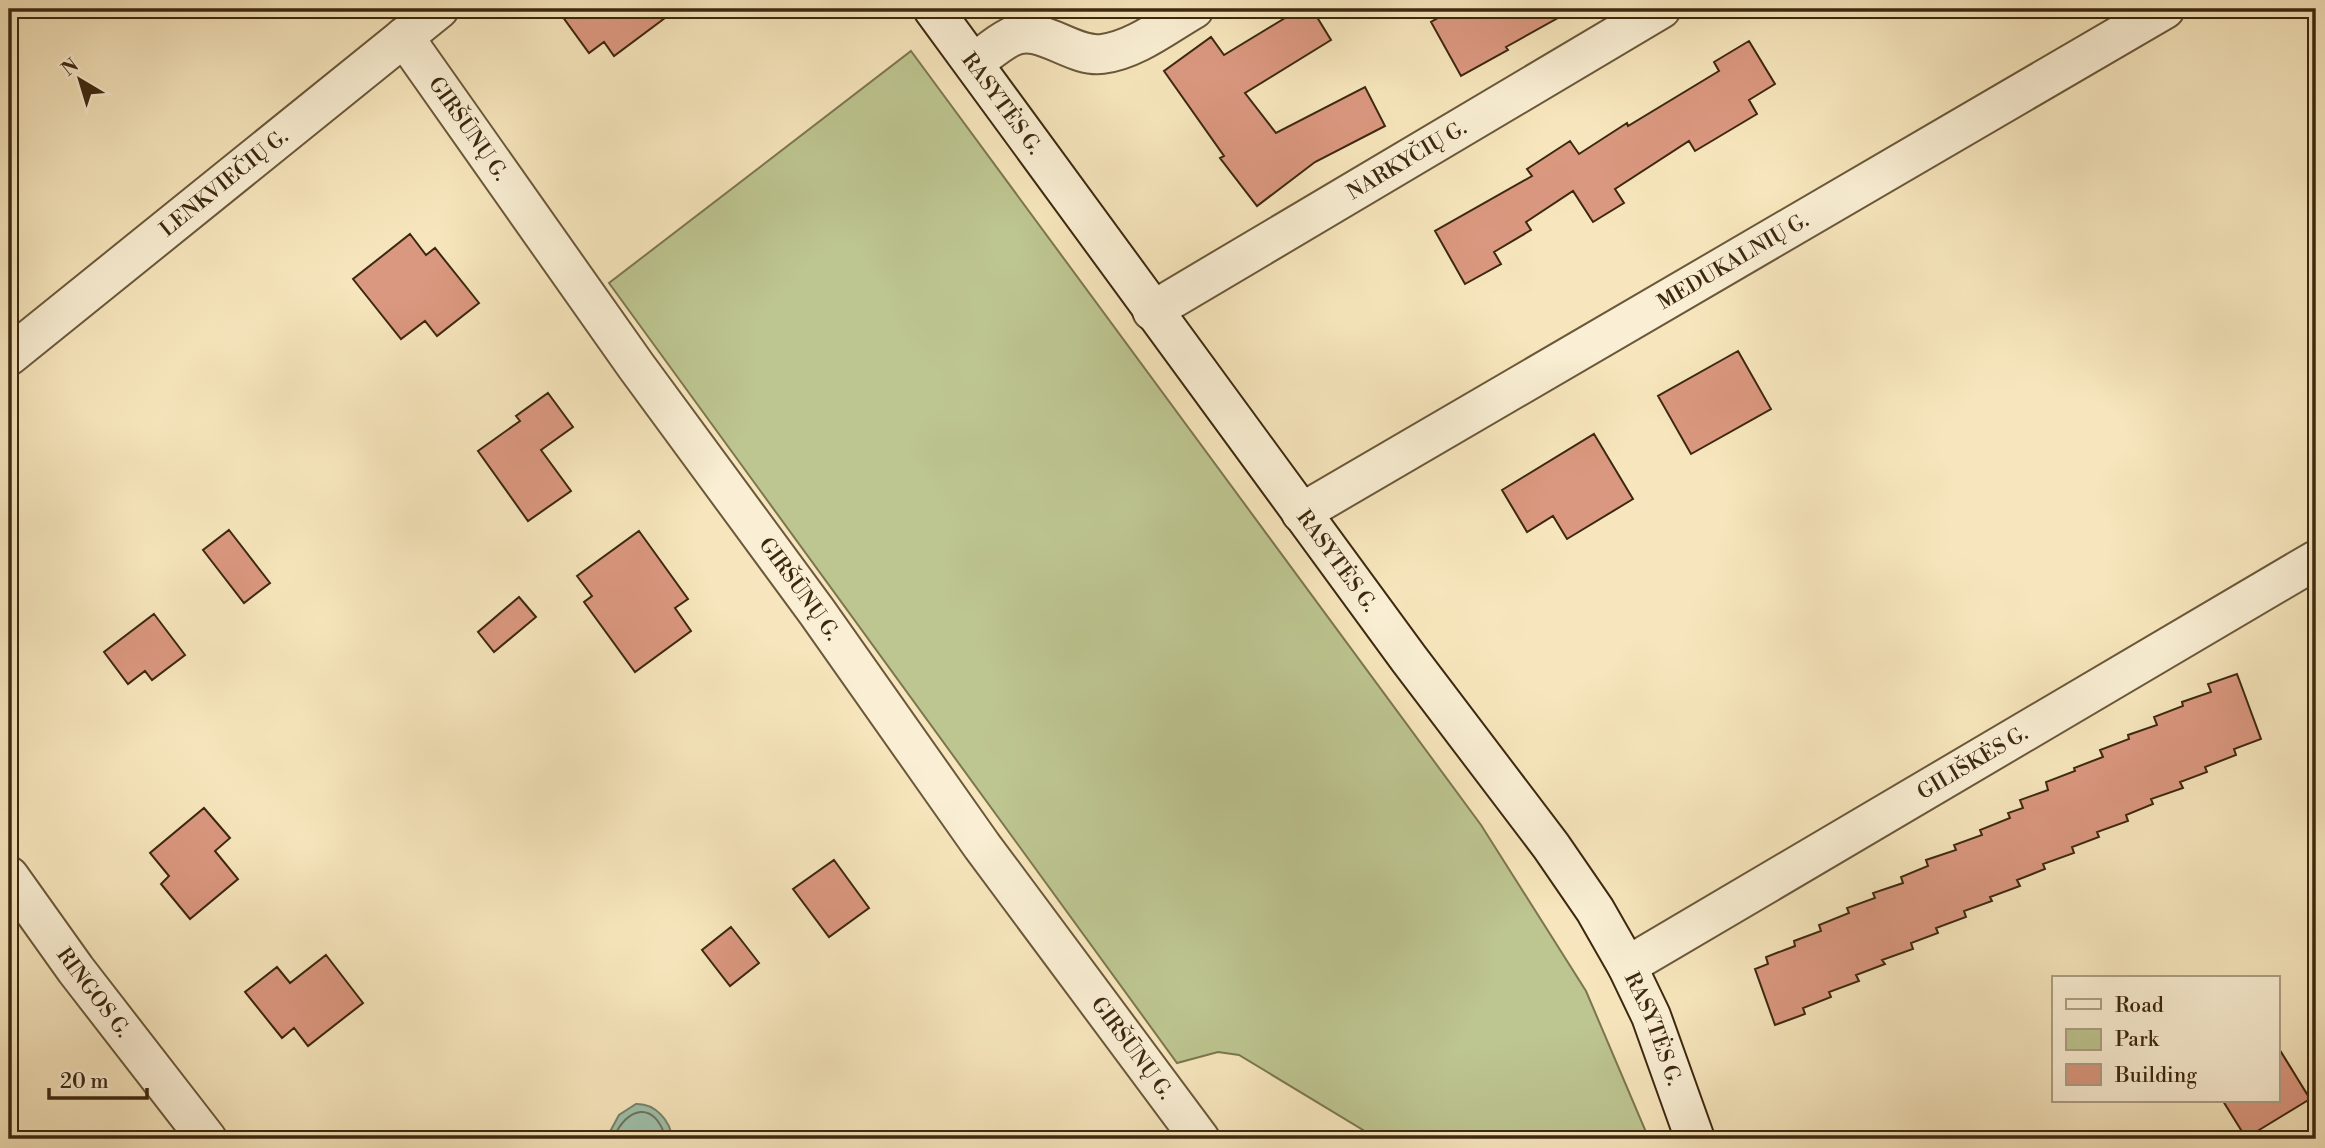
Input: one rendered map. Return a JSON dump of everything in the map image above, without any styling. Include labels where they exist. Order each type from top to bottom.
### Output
[{"type":"street","name":"LENKVIEČIŲ G.","points":[[9,355],[439,9]]},
{"type":"street","name":"RASYTĖS G.","points":[[933,9],[1301,513],[1551,846],[1595,910],[1628,966],[1651,1016],[1695,1139]]},
{"type":"street","points":[[974,64],[1009,37],[1022,33],[1038,35],[1079,52],[1101,54],[1133,45],[1194,9]]},
{"type":"street","name":"NARKYČIŲ G.","points":[[1152,310],[1661,9]]},
{"type":"street","name":"MEDUKALNIŲ G.","points":[[1301,513],[2165,9]]},
{"type":"street","name":"GIRŠŪNŲ G.","points":[[404,37],[636,366],[817,612],[982,846],[1200,1139]]},
{"type":"street","name":"GILIŠKĖS G.","points":[[1628,966],[2316,560]]},
{"type":"street","name":"RINGOS G.","points":[[9,876],[76,970],[207,1139]]},
{"type":"green space","points":[[911,51],[1481,825],[1586,991],[1646,1132],[1632,1139],[1378,1139],[1239,1055],[1218,1052],[1177,1063],[609,283]]},
{"type":"water","points":[[636,1104],[643,1104],[661,1114],[669,1126],[672,1139],[606,1139],[619,1115]]},
{"type":"building","points":[[557,9],[677,9],[614,56],[604,42],[589,53]]},
{"type":"building","points":[[1300,9],[1312,9],[1331,40],[1245,93],[1276,133],[1365,87],[1385,126],[1315,162],[1257,206],[1220,158],[1224,156],[1164,71],[1211,37],[1224,55]]},
{"type":"building","points":[[1454,9],[1574,9],[1461,76],[1431,22]]},
{"type":"building","points":[[1749,41],[1775,84],[1749,100],[1757,114],[1695,151],[1689,141],[1615,189],[1624,203],[1593,222],[1573,191],[1526,222],[1531,230],[1494,252],[1501,264],[1465,284],[1435,231],[1532,176],[1527,169],[1570,141],[1579,154],[1627,123],[1628,126],[1719,71],[1714,62]]},
{"type":"building","points":[[410,234],[426,255],[435,248],[479,303],[437,336],[425,321],[401,339],[353,279]]},
{"type":"building","points":[[1738,351],[1771,409],[1691,454],[1658,396]]},
{"type":"building","points":[[548,393],[573,427],[541,450],[571,491],[528,521],[478,451],[520,421],[516,416]]},
{"type":"building","points":[[1594,434],[1633,499],[1567,539],[1553,516],[1527,532],[1502,490]]},
{"type":"building","points":[[229,530],[270,583],[244,603],[203,550]]},
{"type":"building","points":[[639,531],[688,599],[675,608],[691,631],[635,672],[584,602],[592,596],[577,576]]},
{"type":"building","points":[[519,597],[536,617],[494,652],[478,632]]},
{"type":"building","points":[[154,614],[185,655],[152,680],[145,671],[128,684],[104,652]]},
{"type":"building","points":[[2237,674],[2261,739],[2234,749],[2236,755],[2205,767],[2207,772],[2180,782],[2183,788],[2151,799],[2153,804],[2126,815],[2128,821],[2097,832],[2099,837],[2072,847],[2074,853],[2043,864],[2045,869],[2017,880],[2020,886],[1990,897],[1992,901],[1964,911],[1966,917],[1936,928],[1938,933],[1911,943],[1913,949],[1882,960],[1885,964],[1856,975],[1859,981],[1829,992],[1831,997],[1803,1008],[1805,1014],[1775,1025],[1755,969],[1768,964],[1766,957],[1795,946],[1794,941],[1821,931],[1819,925],[1849,913],[1847,908],[1875,898],[1873,893],[1903,883],[1901,877],[1928,866],[1926,860],[1956,850],[1954,845],[1982,835],[1980,830],[2010,818],[2008,813],[2023,808],[2020,800],[2048,790],[2046,782],[2103,757],[2100,750],[2129,739],[2128,735],[2157,725],[2154,717],[2183,706],[2182,702],[2211,692],[2208,684]]},
{"type":"building","points":[[204,808],[230,838],[215,851],[238,879],[190,919],[161,884],[169,876],[150,853]]},
{"type":"building","points":[[834,860],[869,908],[829,937],[793,889]]},
{"type":"building","points":[[731,927],[759,963],[730,986],[702,950]]},
{"type":"building","points":[[326,955],[363,1003],[308,1046],[294,1028],[282,1038],[245,992],[277,967],[290,983]]},
{"type":"building","points":[[2280,1050],[2310,1099],[2246,1138],[2224,1102],[2280,1102]]}]
